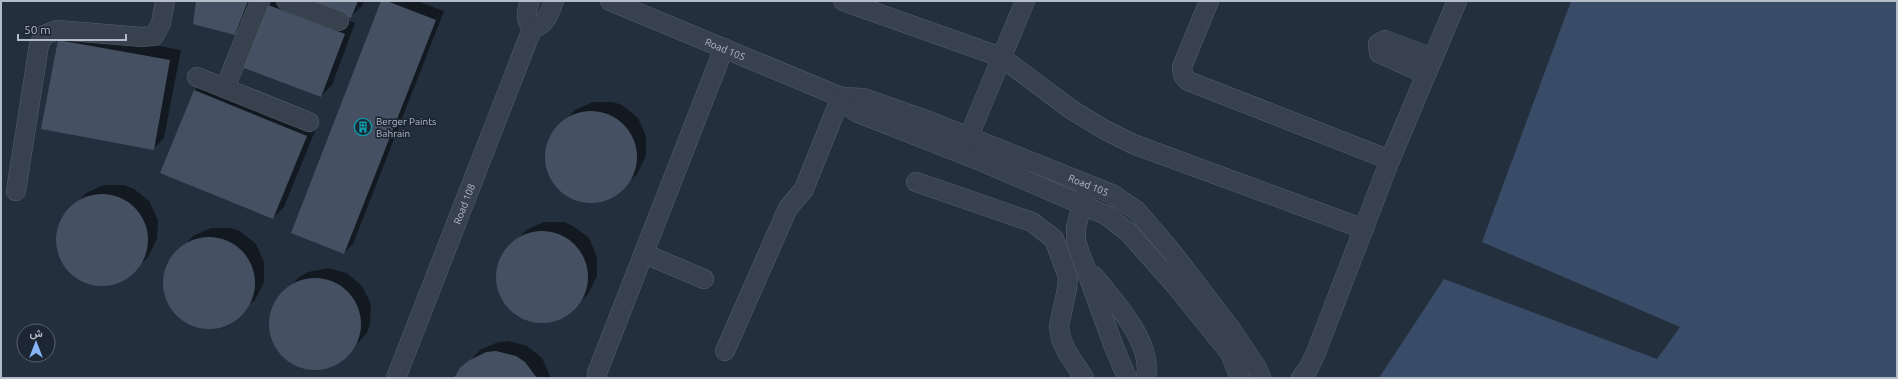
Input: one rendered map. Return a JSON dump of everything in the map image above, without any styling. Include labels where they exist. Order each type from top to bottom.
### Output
[{"type":"street","points":[[16,191],[39,45],[44,35],[57,30],[142,37],[154,36],[161,23],[165,1]]},
{"type":"street","points":[[225,88],[260,1]]},
{"type":"street","points":[[286,1],[339,21]]},
{"type":"street","points":[[530,1],[526,12],[526,18],[532,29],[542,24],[546,20],[554,1]]},
{"type":"street","name":"Road 105","points":[[610,1],[841,97],[864,98],[969,136],[1112,194],[1137,211],[1172,252],[1231,330],[1257,368],[1261,378]]},
{"type":"street","points":[[843,1],[1001,57],[1072,110],[1105,130],[1133,144],[1364,229]]},
{"type":"street","points":[[969,136],[1025,1]]},
{"type":"street","points":[[1209,1],[1182,67],[1183,75],[1188,81],[1390,160]]},
{"type":"street","points":[[1301,378],[1313,369],[1390,160],[1457,1]]},
{"type":"street","name":"Road 108","points":[[396,378],[532,29]]},
{"type":"street","points":[[597,378],[597,373],[645,254],[724,48]]},
{"type":"street","points":[[197,77],[309,122]]},
{"type":"street","points":[[725,351],[788,208],[804,189],[841,97]]},
{"type":"street","name":"Road 105","points":[[841,97],[849,107],[858,113],[983,162],[1106,215],[1128,232],[1176,286],[1230,353],[1240,378]]},
{"type":"street","points":[[983,162],[989,144]]},
{"type":"street","points":[[916,182],[1032,222],[1054,240],[1068,277],[1059,326],[1061,339],[1067,352],[1084,378]]},
{"type":"street","points":[[1089,184],[1081,204],[1076,228],[1076,242],[1081,259],[1127,378]]},
{"type":"street","points":[[645,254],[704,279]]},
{"type":"street","points":[[1081,259],[1136,332],[1146,359],[1146,378]]},
{"type":"water","points":[[1571,1],[1897,1],[1897,378],[1379,378],[1444,279],[1657,359],[1680,327],[1482,242]]},
{"type":"building","points":[[196,1],[248,1],[235,35],[193,24]]},
{"type":"building","points":[[309,1],[358,1],[351,18]]},
{"type":"building","name":"Berger Paints Bahrain","points":[[381,1],[387,1],[436,20],[344,254],[291,233]]},
{"type":"building","points":[[263,3],[345,34],[321,97],[239,66]]},
{"type":"building","points":[[58,40],[170,60],[154,150],[41,129]]},
{"type":"building","points":[[194,90],[307,136],[273,219],[160,173]]},
{"type":"building","points":[[591,111],[608,115],[623,125],[633,140],[637,157],[633,174],[623,189],[608,199],[591,203],[574,199],[559,189],[549,174],[545,157],[549,140],[559,125],[574,115]]},
{"type":"building","points":[[102,194],[119,198],[134,208],[144,223],[148,240],[144,257],[134,272],[119,282],[102,286],[85,282],[70,272],[60,257],[56,240],[60,223],[70,208],[85,198]]},
{"type":"building","points":[[542,231],[559,235],[574,245],[584,260],[588,277],[584,294],[574,309],[559,319],[542,323],[525,319],[510,309],[500,294],[496,277],[500,260],[510,245],[525,235]]},
{"type":"building","points":[[209,237],[226,241],[241,251],[251,266],[255,283],[251,300],[241,315],[226,325],[209,329],[192,325],[177,315],[167,300],[163,283],[167,266],[177,251],[192,241]]},
{"type":"building","points":[[315,278],[332,282],[347,292],[357,307],[361,324],[357,341],[347,356],[332,366],[315,370],[298,366],[283,356],[273,341],[269,324],[273,307],[283,292],[298,282]]},
{"type":"building","points":[[496,351],[516,356],[525,362],[537,378],[454,378],[460,368],[468,361],[486,352]]},
{"type":"place","name":"Berger Paints Bahrain","points":[[363,127]]}]
